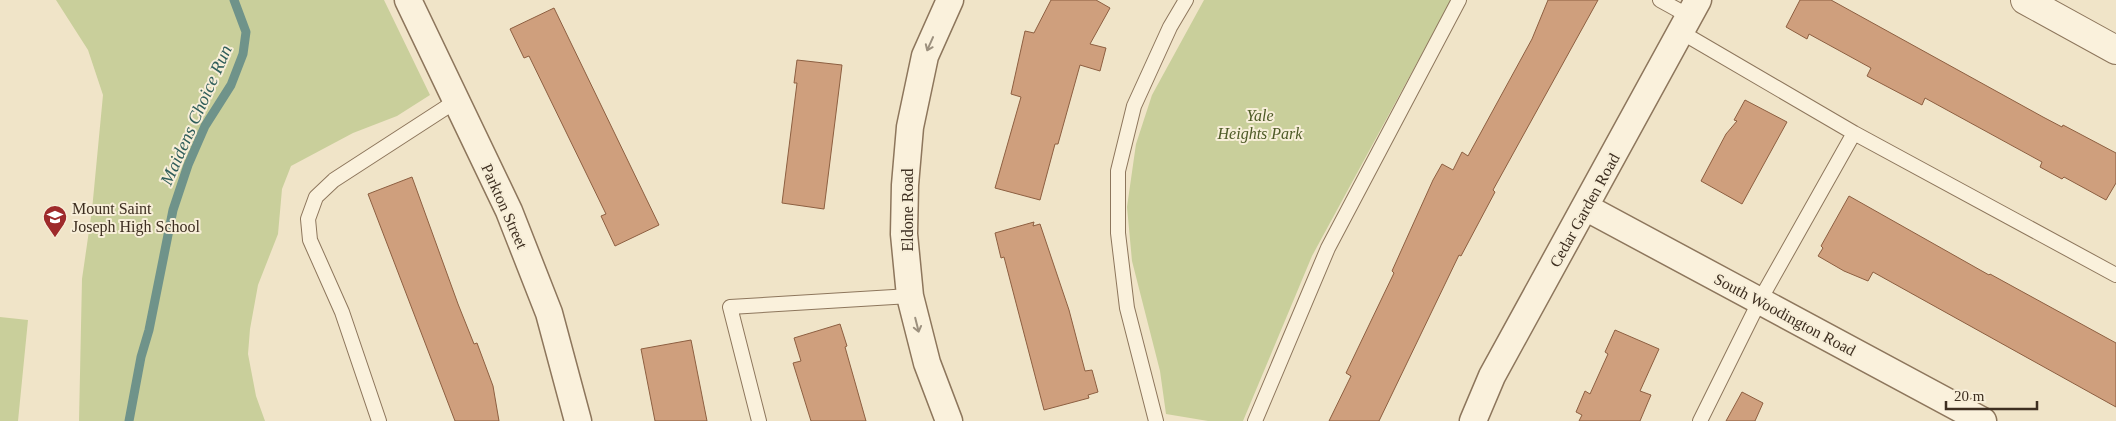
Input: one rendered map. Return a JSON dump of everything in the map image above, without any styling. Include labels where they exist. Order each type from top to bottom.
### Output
[{"type":"street","name":"Parkton Street","points":[[408,0],[509,211],[545,304],[578,421]]},
{"type":"street","name":"Eldone Road","points":[[949,421],[927,363],[910,296],[904,234],[905,185],[910,127],[925,56],[950,0]]},
{"type":"street","points":[[2025,0],[2116,50]]},
{"type":"street","name":"Cedar Garden Road","points":[[1473,421],[1492,376],[1690,16]]},
{"type":"street","name":"South Woodington Road","points":[[1585,207],[1983,421]]},
{"type":"lane","points":[[1156,421],[1127,308],[1118,233],[1118,172],[1134,106],[1170,27],[1186,0]]},
{"type":"lane","points":[[1255,421],[1328,248],[1459,0]]},
{"type":"lane","points":[[1660,0],[1690,16],[1854,133],[2116,275]]},
{"type":"lane","points":[[378,421],[342,312],[310,240],[308,219],[316,197],[334,180],[456,101]]},
{"type":"lane","points":[[1700,421],[1760,300],[1854,133]]},
{"type":"lane","points":[[759,421],[730,307],[910,296]]},
{"type":"green space","points":[[56,0],[384,0],[430,95],[397,116],[353,133],[291,166],[282,189],[278,234],[258,285],[250,329],[248,354],[256,396],[265,421],[79,421],[82,279],[92,210],[103,95],[88,50]]},
{"type":"green space","name":"Yale Heights Park","points":[[1204,0],[1451,0],[1312,256],[1243,421],[1208,421],[1166,414],[1160,371],[1132,261],[1127,207],[1136,144],[1152,95]]},
{"type":"green space","points":[[0,317],[28,320],[18,421],[0,421]]},
{"type":"building","points":[[1051,0],[1096,0],[1110,8],[1090,44],[1106,48],[1100,71],[1080,65],[1058,144],[1055,144],[1040,200],[995,188],[1021,97],[1011,94],[1025,31],[1034,33]]},
{"type":"building","points":[[1548,0],[1598,0],[1493,190],[1495,192],[1461,256],[1459,255],[1379,421],[1329,421],[1351,376],[1346,373],[1394,273],[1392,271],[1433,180],[1442,164],[1453,170],[1462,152],[1468,156],[1532,39]]},
{"type":"building","points":[[1800,0],[1831,0],[2043,117],[2062,127],[2063,125],[2116,153],[2116,183],[2106,200],[2064,177],[2062,179],[2040,167],[2042,162],[1925,98],[1922,105],[1867,76],[1871,68],[1809,34],[1807,39],[1786,27]]},
{"type":"building","points":[[554,8],[659,225],[615,246],[601,216],[606,214],[529,56],[524,58],[510,29]]},
{"type":"building","points":[[797,60],[842,65],[824,209],[782,203],[797,83],[794,83]]},
{"type":"building","points":[[1745,100],[1787,122],[1742,204],[1701,181],[1726,134],[1737,121],[1734,120]]},
{"type":"building","points":[[412,177],[458,304],[474,344],[477,343],[493,386],[499,421],[455,421],[368,194]]},
{"type":"building","points":[[1849,196],[1989,275],[2116,343],[2116,407],[1873,272],[1868,281],[1844,271],[1818,256],[1823,248],[1821,246]]},
{"type":"building","points":[[1034,222],[1033,226],[1040,224],[1069,310],[1085,371],[1092,370],[1098,392],[1088,395],[1089,398],[1044,410],[1004,257],[1001,258],[995,233]]},
{"type":"building","points":[[840,324],[866,421],[811,421],[793,363],[801,361],[794,338]]},
{"type":"building","points":[[1615,330],[1659,349],[1640,391],[1651,395],[1640,421],[1579,421],[1582,415],[1576,412],[1585,391],[1590,394],[1608,354],[1605,352]]},
{"type":"building","points":[[691,340],[707,421],[655,421],[641,349]]},
{"type":"building","points":[[1742,392],[1763,403],[1755,421],[1726,421]]},
{"type":"waterway","name":"Maidens Choice Run","points":[[129,421],[173,210],[188,165],[205,126],[231,85],[243,54],[246,32],[234,0]]},
{"type":"place","name":"Mount Saint Joseph High School","points":[[55,238]]}]
